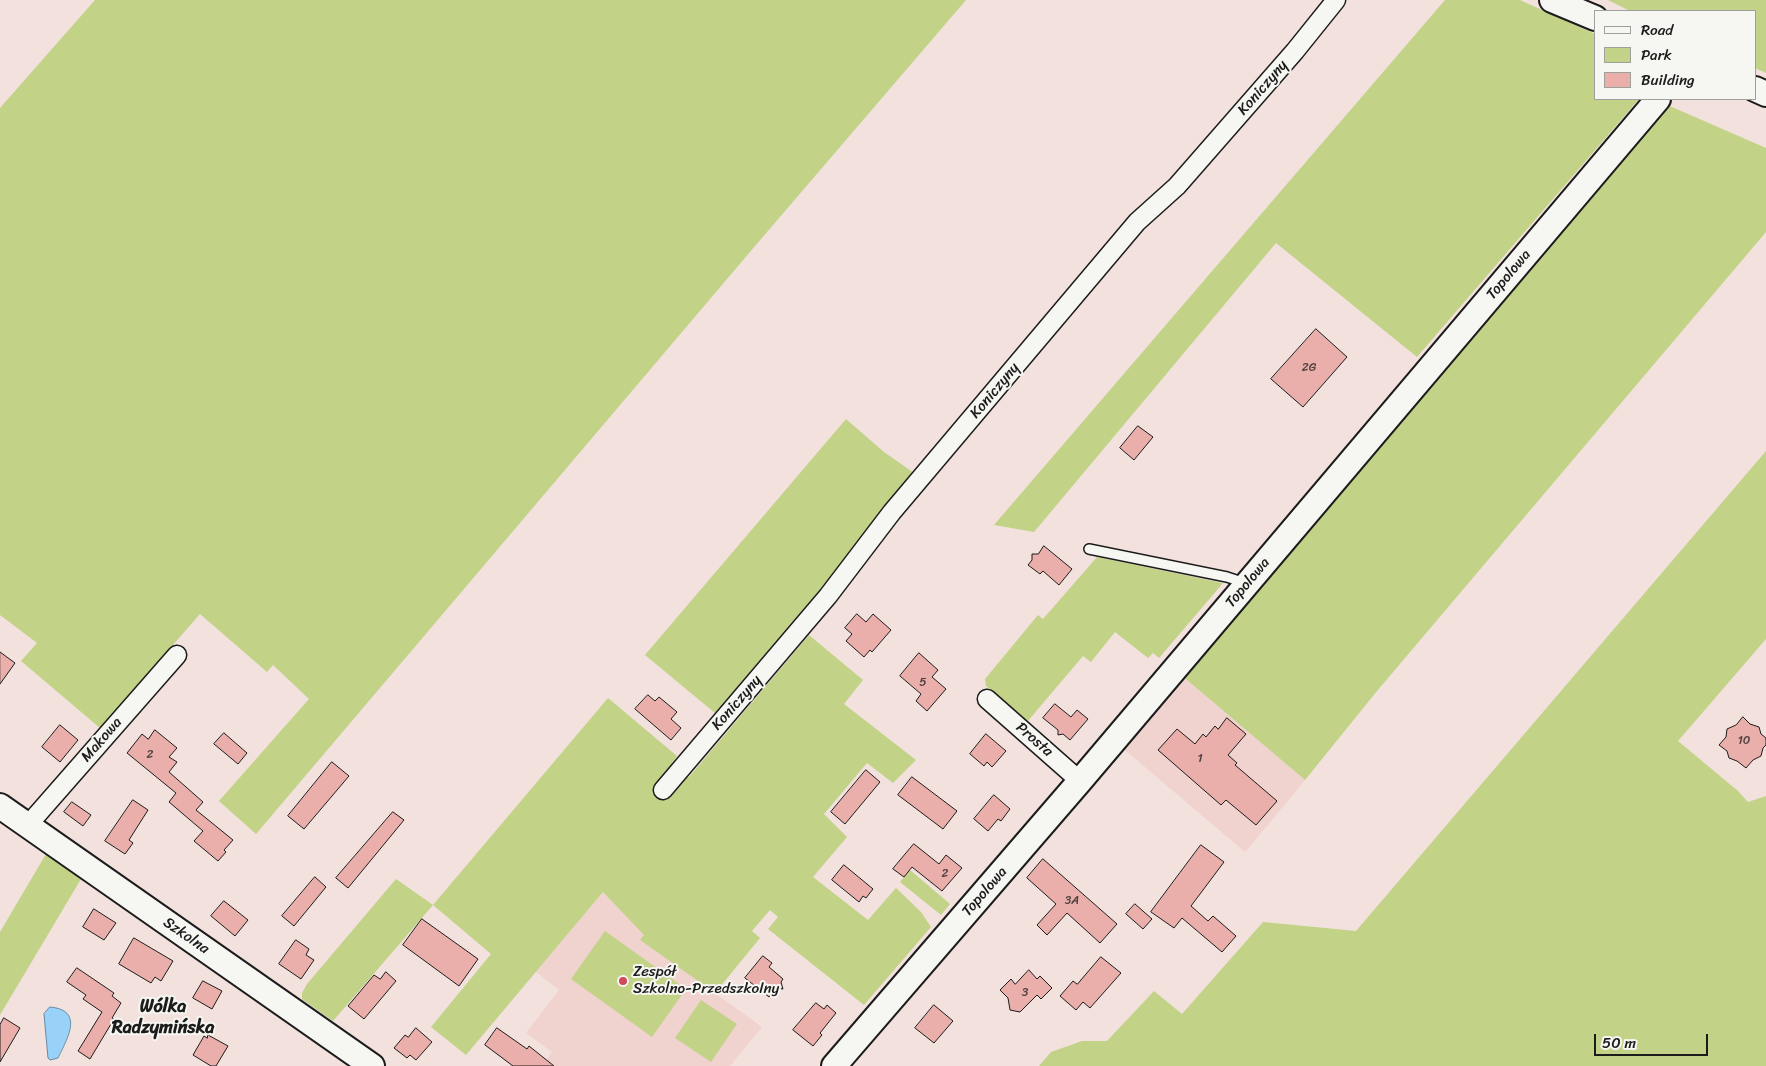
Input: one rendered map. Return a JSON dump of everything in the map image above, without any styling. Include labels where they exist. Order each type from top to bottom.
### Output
[{"type":"street","name":"Koniczyny","points":[[662,790],[828,596],[892,512],[1137,222],[1177,186],[1295,51],[1336,0]]},
{"type":"street","points":[[1552,0],[1594,18]]},
{"type":"street","name":"Topolowa","points":[[834,1066],[1080,781],[1657,100]]},
{"type":"street","name":"Makowa","points":[[28,825],[177,655]]},
{"type":"street","name":"Prosta","points":[[987,699],[1080,781]]},
{"type":"street","name":"Szkolna","points":[[0,806],[372,1066]]},
{"type":"lane","points":[[1089,549],[1227,576],[1247,584]]},
{"type":"shaded area","points":[[1180,674],[1305,780],[1245,852],[1119,745]]},
{"type":"shaded area","name":"Zespół Szkolno-Przedszkolny","points":[[603,892],[645,935],[641,940],[762,1027],[730,1066],[542,1066],[552,1052],[526,1033],[559,990],[536,972]]},
{"type":"green space","points":[[95,0],[966,0],[256,834],[219,801],[309,699],[273,665],[267,672],[200,614],[100,728],[21,661],[37,643],[0,615],[0,108]]},
{"type":"green space","points":[[1445,0],[1520,0],[1594,34],[1594,100],[1638,100],[1417,357],[1276,243],[1034,532],[994,525]]},
{"type":"green space","points":[[1608,0],[1766,0],[1766,73],[1756,68],[1756,10],[1628,10]]},
{"type":"green space","points":[[1665,104],[1766,148],[1766,232],[1377,691],[1305,780],[1180,674]]},
{"type":"green space","points":[[846,419],[884,452],[917,475],[715,713],[645,655]]},
{"type":"green space","points":[[1766,451],[1766,639],[1678,741],[1738,791],[1748,802],[1766,796],[1766,1066],[1039,1066],[1051,1052],[1082,1041],[1107,1041],[1154,991],[1182,1014],[1263,922],[1356,931]]},
{"type":"green space","points":[[1097,557],[1223,583],[1159,658],[1153,653],[1148,658],[1115,632],[1091,662],[1083,656],[1027,722],[986,686],[985,679],[1038,615],[1043,619]]},
{"type":"green space","points":[[809,635],[863,680],[844,704],[916,760],[893,783],[867,763],[824,814],[847,837],[813,877],[868,920],[896,888],[921,912],[931,927],[864,1005],[768,929],[778,917],[770,910],[752,931],[760,938],[715,993],[640,940],[644,935],[603,892],[466,1055],[431,1027],[491,954],[433,905],[608,698],[677,756],[672,763],[689,777]]},
{"type":"green space","points":[[46,854],[81,879],[0,1015],[0,932]]},
{"type":"green space","points":[[910,870],[950,904],[941,915],[900,882]]},
{"type":"green space","points":[[396,879],[433,905],[333,1021],[302,999],[302,993],[307,984]]},
{"type":"green space","points":[[605,931],[686,989],[652,1037],[571,979]]},
{"type":"green space","points":[[701,1000],[737,1024],[711,1062],[675,1038]]},
{"type":"water","points":[[50,1007],[61,1009],[67,1014],[70,1019],[70,1026],[69,1034],[58,1058],[50,1060],[48,1058],[44,1014]]},
{"type":"building","points":[[1316,329],[1347,357],[1303,407],[1271,379]]},
{"type":"building","points":[[1138,426],[1153,437],[1134,460],[1120,448]]},
{"type":"building","points":[[1044,546],[1072,569],[1059,585],[1043,571],[1040,574],[1028,565],[1032,560],[1032,554],[1038,554]]},
{"type":"building","points":[[857,614],[866,622],[873,614],[891,630],[872,652],[870,650],[864,657],[846,641],[852,634],[845,628]]},
{"type":"building","points":[[0,652],[15,663],[0,684]]},
{"type":"building","points":[[919,653],[938,670],[932,677],[946,689],[927,711],[916,701],[921,694],[900,676]]},
{"type":"building","points":[[648,695],[655,701],[659,697],[677,712],[671,719],[681,728],[671,740],[635,709]]},
{"type":"building","points":[[1055,704],[1071,717],[1077,710],[1088,719],[1070,740],[1063,734],[1058,735],[1058,730],[1043,718]]},
{"type":"building","points":[[1743,717],[1750,724],[1759,727],[1761,734],[1766,738],[1766,745],[1761,756],[1753,760],[1746,768],[1729,758],[1727,751],[1719,745],[1726,737],[1727,729],[1736,725]]},
{"type":"building","points":[[1227,718],[1246,734],[1228,755],[1237,763],[1235,765],[1277,801],[1256,825],[1226,800],[1221,805],[1158,750],[1177,729],[1195,744],[1203,734],[1206,737],[1215,726],[1218,729]]},
{"type":"building","points":[[60,725],[78,740],[60,762],[42,747]]},
{"type":"building","points":[[155,730],[177,748],[169,757],[177,762],[169,772],[203,802],[196,810],[233,840],[224,850],[226,852],[218,861],[194,841],[203,831],[169,802],[176,793],[127,753],[142,734],[148,739]]},
{"type":"building","points":[[224,733],[247,753],[238,764],[214,744]]},
{"type":"building","points":[[986,734],[1006,751],[992,767],[987,762],[984,766],[970,754]]},
{"type":"building","points":[[332,762],[349,776],[304,829],[288,816]]},
{"type":"building","points":[[866,770],[880,782],[845,824],[831,812]]},
{"type":"building","points":[[912,777],[957,811],[943,829],[898,795]]},
{"type":"building","points":[[994,795],[1010,809],[1001,821],[998,819],[988,831],[974,819]]},
{"type":"building","points":[[133,800],[148,810],[129,840],[133,843],[125,854],[105,841]]},
{"type":"building","points":[[72,802],[91,815],[83,826],[64,812]]},
{"type":"building","points":[[393,812],[404,820],[348,888],[336,878]]},
{"type":"building","points":[[914,844],[939,864],[946,855],[962,868],[942,891],[912,867],[904,877],[893,869]]},
{"type":"building","points":[[1201,845],[1224,862],[1191,906],[1208,921],[1213,916],[1236,936],[1222,952],[1182,918],[1174,928],[1151,912]]},
{"type":"building","points":[[1043,859],[1117,924],[1100,943],[1067,913],[1047,935],[1037,925],[1056,904],[1027,878]]},
{"type":"building","points":[[844,865],[873,889],[866,898],[863,896],[859,902],[832,880]]},
{"type":"building","points":[[315,877],[326,887],[294,926],[282,916]]},
{"type":"building","points":[[224,901],[248,920],[235,936],[211,916]]},
{"type":"building","points":[[1135,904],[1152,919],[1143,929],[1126,914]]},
{"type":"building","points":[[94,909],[116,923],[104,940],[83,927]]},
{"type":"building","points":[[422,919],[478,959],[459,986],[403,945]]},
{"type":"building","points":[[134,938],[173,961],[161,981],[155,977],[151,983],[119,964]]},
{"type":"building","points":[[296,940],[309,949],[306,955],[314,960],[301,979],[279,964]]},
{"type":"building","points":[[763,956],[772,963],[769,967],[783,979],[781,982],[783,989],[776,988],[769,997],[745,978]]},
{"type":"building","points":[[1101,957],[1121,973],[1090,1008],[1083,1002],[1076,1010],[1060,996],[1073,981],[1077,984]]},
{"type":"building","points":[[77,968],[114,993],[112,996],[121,1003],[112,1018],[114,1019],[90,1059],[78,1051],[102,1012],[83,999],[86,995],[67,982]]},
{"type":"building","points":[[1029,970],[1037,979],[1040,976],[1052,988],[1041,999],[1037,995],[1020,1012],[1010,1010],[1008,998],[1000,990],[1011,979],[1015,984]]},
{"type":"building","points":[[386,972],[396,981],[364,1019],[348,1006],[374,975],[380,979]]},
{"type":"building","points":[[203,981],[222,991],[212,1009],[193,998]]},
{"type":"building","points":[[816,1003],[824,1009],[827,1005],[836,1013],[820,1033],[822,1035],[813,1046],[793,1030]]},
{"type":"building","points":[[934,1005],[953,1021],[934,1043],[915,1028]]},
{"type":"building","points":[[4,1018],[20,1028],[0,1062],[0,1025]]},
{"type":"building","points":[[416,1028],[432,1042],[416,1060],[410,1055],[407,1058],[394,1048],[405,1035],[408,1037]]},
{"type":"building","points":[[497,1028],[527,1049],[529,1046],[554,1066],[513,1066],[485,1045]]},
{"type":"building","points":[[208,1035],[228,1046],[216,1066],[211,1066],[193,1055],[204,1036],[207,1038]]},
{"type":"place","name":"Zespół Szkolno-Przedszkolny","points":[[623,981]]},
{"type":"district","name":"Wólka Radzymińska","points":[[163,1017]]}]
